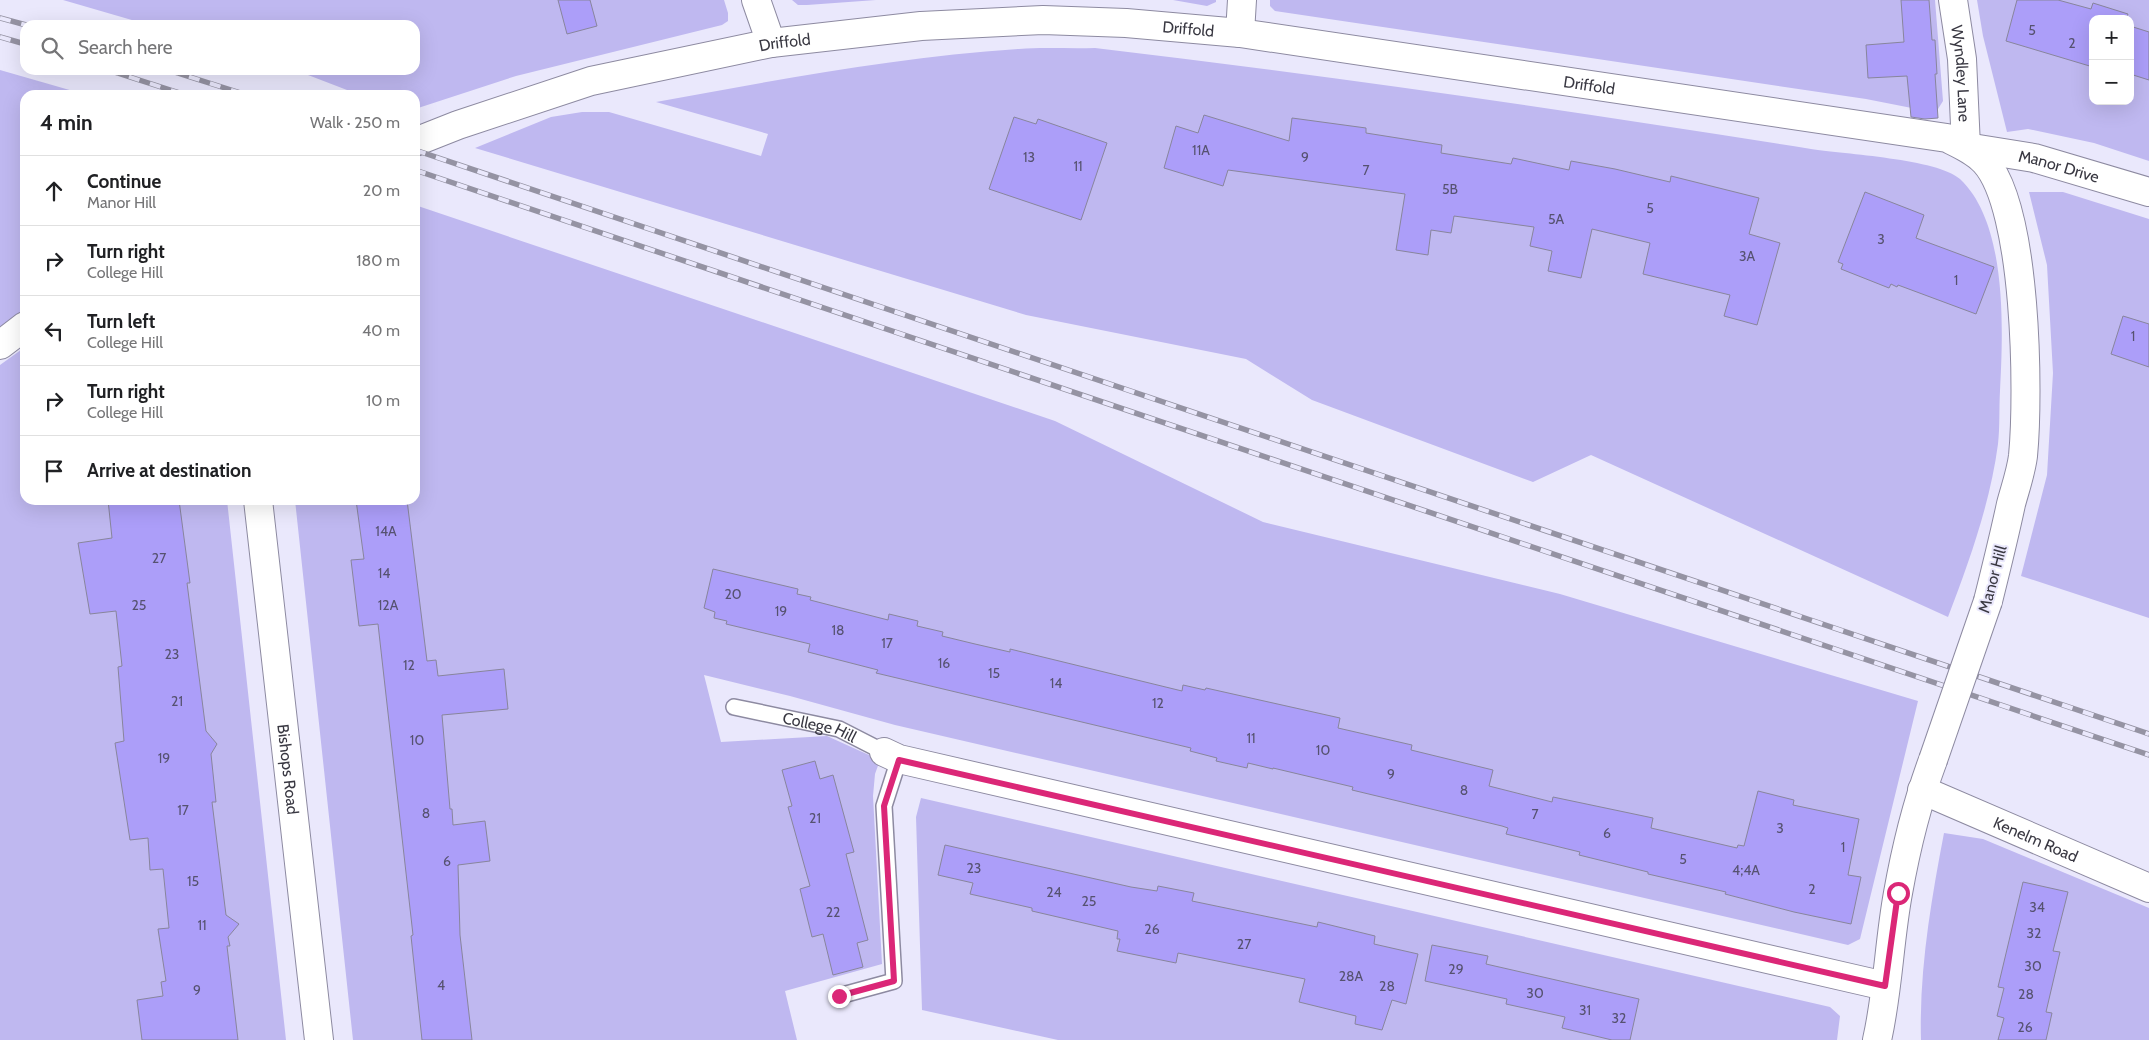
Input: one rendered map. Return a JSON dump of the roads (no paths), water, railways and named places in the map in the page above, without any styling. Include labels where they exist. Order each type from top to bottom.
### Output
[{"type":"street","points":[[756,0],[771,43]]},
{"type":"street","points":[[1240,34],[1242,0]]},
{"type":"street","name":"Wyndley Lane","points":[[1953,0],[1962,59],[1966,147]]},
{"type":"street","name":"Driffold","points":[[420,140],[458,125],[590,81],[771,43],[921,26],[1043,20],[1126,23],[1240,34],[1947,138],[1966,147]]},
{"type":"street","name":"Manor Drive","points":[[1966,147],[2034,158],[2149,192]]},
{"type":"street","name":"Manor Hill","points":[[1882,1032],[1885,986],[1898,893],[1922,790],[1988,601],[2023,458],[2025,374],[2023,304],[2013,233],[1999,185],[1986,163],[1966,147]]},
{"type":"street","points":[[0,345],[20,330]]},
{"type":"street","name":"Bishops Road","points":[[259,505],[319,1040]]},
{"type":"street","name":"College Hill","points":[[891,756],[1885,986]]},
{"type":"street","name":"Kenelm Road","points":[[1922,790],[2149,888]]},
{"type":"lane","name":"College Hill","points":[[734,707],[839,729],[891,756]]},
{"type":"lane","points":[[839,996],[894,981],[884,806],[891,756]]},
{"type":"railway","points":[[0,18],[20,23]]},
{"type":"railway","points":[[0,37],[20,43]]},
{"type":"railway","points":[[124,75],[170,90]]},
{"type":"railway","points":[[184,75],[231,90]]},
{"type":"railway","points":[[420,152],[2149,734]]},
{"type":"railway","points":[[420,172],[2149,755]]}]
